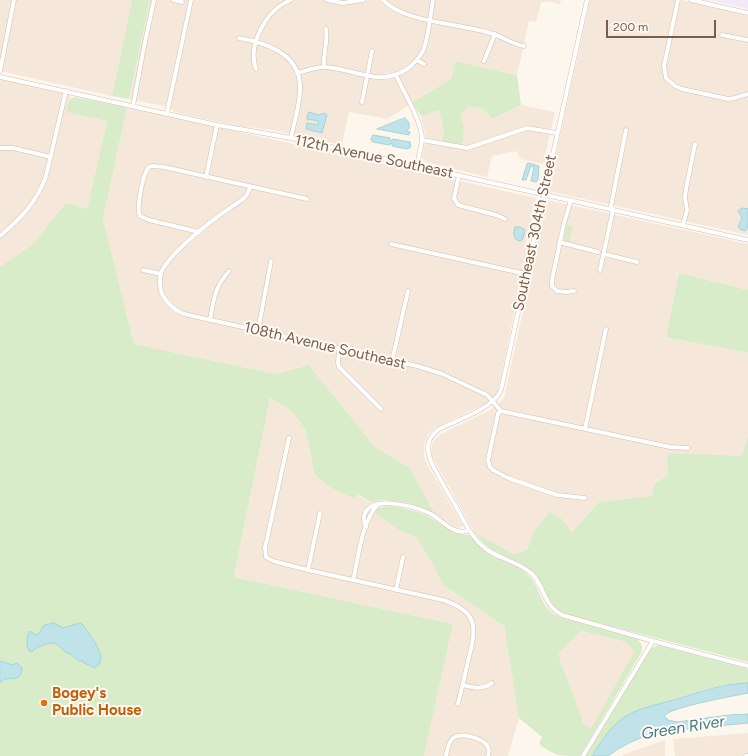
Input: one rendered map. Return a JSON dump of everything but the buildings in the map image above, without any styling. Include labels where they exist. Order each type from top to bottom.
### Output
[{"type":"street","points":[[0,71],[14,0]]},
{"type":"street","points":[[133,106],[154,0]]},
{"type":"street","points":[[173,0],[182,2]]},
{"type":"street","points":[[167,113],[191,0]]},
{"type":"street","points":[[256,70],[254,58],[256,41],[262,26],[270,14],[283,3],[291,0]]},
{"type":"street","points":[[327,0],[349,3],[362,0]]},
{"type":"street","points":[[383,0],[398,11],[429,20],[495,34],[513,43],[524,46]]},
{"type":"street","points":[[298,73],[324,68],[336,69],[367,77],[396,75],[417,60],[425,45],[434,0]]},
{"type":"street","name":"Southeast 304th Street","points":[[493,402],[500,394],[502,386],[543,194],[587,0]]},
{"type":"street","points":[[678,0],[664,66],[666,78],[675,86],[682,89],[717,97],[728,99],[747,96]]},
{"type":"street","points":[[691,0],[748,14]]},
{"type":"street","points":[[324,68],[324,54],[327,36],[326,29]]},
{"type":"street","points":[[484,61],[495,34]]},
{"type":"street","points":[[722,35],[748,40]]},
{"type":"street","points":[[239,38],[256,41],[271,46],[283,53],[298,73],[300,92],[291,138]]},
{"type":"street","points":[[362,102],[372,51]]},
{"type":"street","points":[[417,60],[424,64]]},
{"type":"street","points":[[396,75],[419,123],[422,140],[417,166]]},
{"type":"street","name":"112th Avenue Southeast","points":[[0,77],[217,125],[291,138],[748,240]]},
{"type":"street","points":[[0,236],[24,215],[34,201],[44,182],[66,91]]},
{"type":"street","points":[[206,177],[217,125]]},
{"type":"street","points":[[422,140],[467,148],[527,128],[557,133]]},
{"type":"street","points":[[600,270],[613,210],[611,206],[626,130]]},
{"type":"street","points":[[683,225],[687,210],[685,193],[695,144]]},
{"type":"street","points":[[0,148],[13,148],[51,157]]},
{"type":"street","points":[[199,232],[149,220],[140,216],[138,208],[147,168],[151,166],[164,167],[307,199]]},
{"type":"street","points":[[458,175],[454,198],[455,202],[460,206],[496,215],[505,219]]},
{"type":"street","points":[[143,270],[161,274],[171,258],[199,232],[230,208],[246,198],[250,187]]},
{"type":"street","points":[[572,200],[559,242],[552,286],[560,292],[574,291]]},
{"type":"street","points":[[559,242],[598,252]]},
{"type":"street","points":[[391,244],[526,274]]},
{"type":"street","points":[[604,254],[637,262]]},
{"type":"street","points":[[258,331],[271,261]]},
{"type":"street","points":[[210,320],[215,292],[219,283],[229,271]]},
{"type":"street","name":"108th Avenue Southeast","points":[[161,274],[161,291],[168,304],[177,312],[440,373],[487,395],[493,402]]},
{"type":"street","points":[[392,361],[408,291]]},
{"type":"street","points":[[585,429],[606,329]]},
{"type":"street","points":[[339,349],[339,367],[381,409]]},
{"type":"street","points":[[688,448],[670,446],[501,411],[493,402],[487,407],[439,429],[432,434],[428,444],[428,455],[469,530],[486,549],[531,573],[540,586],[548,603],[555,611],[562,615],[653,641],[748,666]]},
{"type":"street","points":[[501,411],[498,414],[488,460],[490,467],[508,478],[557,495],[585,498]]},
{"type":"street","points":[[289,438],[265,548],[267,559],[308,570],[433,598],[460,606],[465,610],[471,620],[474,629],[474,637],[458,704]]},
{"type":"street","points":[[366,527],[364,518],[367,510],[378,504],[389,504],[416,508],[430,514],[454,529],[465,532],[469,530]]},
{"type":"street","points":[[353,580],[366,527],[371,513],[378,504]]},
{"type":"street","points":[[308,570],[320,513]]},
{"type":"street","points":[[396,590],[403,557]]},
{"type":"street","points":[[583,756],[653,641]]},
{"type":"street","points":[[462,685],[479,688],[485,687],[492,683]]},
{"type":"street","points":[[446,756],[448,746],[457,736],[466,736],[483,741],[489,750],[488,756]]},
{"type":"shaded area","points":[[0,0],[132,0],[112,96],[0,71]]},
{"type":"shaded area","points":[[150,0],[561,0],[560,4],[546,1],[541,3],[536,22],[529,21],[517,75],[455,61],[451,79],[387,119],[349,112],[342,145],[272,130],[238,126],[178,113],[164,106],[129,99]]},
{"type":"shaded area","points":[[590,0],[681,0],[748,16],[748,235],[548,191]]},
{"type":"shaded area","points":[[711,0],[748,0],[748,9]]},
{"type":"shaded area","points":[[0,79],[70,95],[67,112],[107,121],[87,209],[66,204],[34,243],[0,267]]},
{"type":"shaded area","points":[[521,105],[555,112],[543,164],[521,159],[516,151],[492,156],[487,177],[426,162],[422,158],[426,137],[421,116],[439,110],[444,131],[469,106],[483,109],[492,119]]},
{"type":"shaded area","points":[[127,107],[536,198],[525,247],[528,248],[498,390],[492,399],[485,404],[436,427],[428,434],[424,444],[426,463],[463,526],[462,527],[456,528],[435,514],[410,468],[375,447],[309,365],[275,374],[134,344],[103,219]]},
{"type":"shaded area","points":[[547,200],[748,244],[748,290],[679,273],[666,336],[748,353],[748,435],[742,457],[668,453],[668,475],[654,484],[652,496],[599,502],[572,532],[562,519],[532,534],[527,550],[514,554],[474,532],[432,456],[431,450],[433,442],[439,435],[490,410],[504,398]]},
{"type":"shaded area","points":[[270,398],[292,411],[305,429],[311,458],[357,495],[371,502],[368,507],[400,531],[416,537],[443,585],[504,626],[519,718],[508,756],[424,756],[453,624],[234,577]]},
{"type":"shaded area","points":[[581,631],[626,642],[634,652],[591,728],[582,724],[579,710],[560,660],[559,653]]},
{"type":"shaded area","points":[[748,733],[748,756],[675,756],[673,739]]},
{"type":"shaded area","points":[[665,740],[665,756],[622,756],[622,755]]},
{"type":"green space","points":[[132,0],[150,0],[129,99],[112,96]]},
{"type":"green space","points":[[455,61],[517,75],[521,105],[492,119],[483,109],[469,106],[460,115],[464,128],[462,145],[442,141],[444,131],[439,110],[421,116],[412,103],[451,79]]},
{"type":"green space","points":[[74,97],[127,107],[103,219],[134,344],[275,374],[309,365],[375,447],[410,468],[435,514],[421,507],[408,503],[384,500],[371,502],[359,495],[353,498],[328,486],[315,474],[305,429],[292,411],[270,398],[234,577],[453,624],[424,756],[0,756],[0,267],[34,243],[66,203],[87,209],[107,121],[66,112],[69,100]]},
{"type":"green space","points":[[566,225],[573,226],[569,243],[564,238]]},
{"type":"green space","points":[[679,273],[748,290],[748,353],[666,337]]},
{"type":"green space","points":[[748,435],[748,662],[561,613],[556,609],[539,579],[531,570],[491,549],[483,543],[474,532],[514,554],[527,550],[532,535],[549,512],[562,519],[572,532],[599,502],[652,496],[654,484],[668,475],[667,453],[742,456]]},
{"type":"green space","points":[[391,506],[421,513],[456,533],[469,535],[484,550],[523,570],[536,586],[549,610],[554,614],[562,618],[636,638],[640,642],[642,648],[640,655],[580,756],[558,754],[549,751],[539,744],[542,737],[519,718],[504,626],[443,585],[416,537],[400,531],[374,512],[380,507]],"holes":[[[581,631],[626,642],[634,652],[591,728],[583,724],[560,660],[559,653]]]},
{"type":"green space","points":[[659,645],[748,669],[748,683],[729,684],[709,688],[632,713],[620,721],[592,756],[584,756],[651,648]]},
{"type":"water","points":[[309,112],[319,115],[324,113],[327,115],[322,133],[306,129],[307,123],[317,125],[319,121],[307,119]]},
{"type":"water","points":[[405,118],[409,124],[407,131],[410,132],[409,135],[377,129]]},
{"type":"water","points":[[373,135],[390,138],[391,141],[393,139],[410,142],[411,147],[407,149],[392,146],[392,143],[389,145],[373,142],[371,140]]},
{"type":"water","points":[[529,163],[539,166],[538,180],[536,182],[531,181],[534,167],[531,166],[526,180],[522,180],[527,164]]},
{"type":"water","points":[[743,208],[748,209],[748,227],[745,231],[738,227],[742,218],[738,211]]},
{"type":"water","points":[[515,227],[520,227],[525,230],[523,239],[520,241],[515,237]]},
{"type":"water","points":[[54,623],[63,628],[80,623],[83,625],[98,647],[101,660],[99,665],[94,668],[83,661],[79,661],[55,643],[46,644],[32,652],[29,651],[27,641],[30,631],[36,635],[39,634],[43,626]]},
{"type":"water","points":[[0,661],[13,665],[17,663],[22,668],[20,676],[3,680],[0,683]]},
{"type":"water","name":"Green River","points":[[748,683],[748,693],[678,709],[664,716],[668,720],[677,722],[748,714],[748,723],[664,731],[650,734],[631,742],[608,756],[592,756],[610,730],[624,717],[631,713],[712,688]]},
{"type":"place","name":"Bogey's Public House","points":[[44,703]]}]
